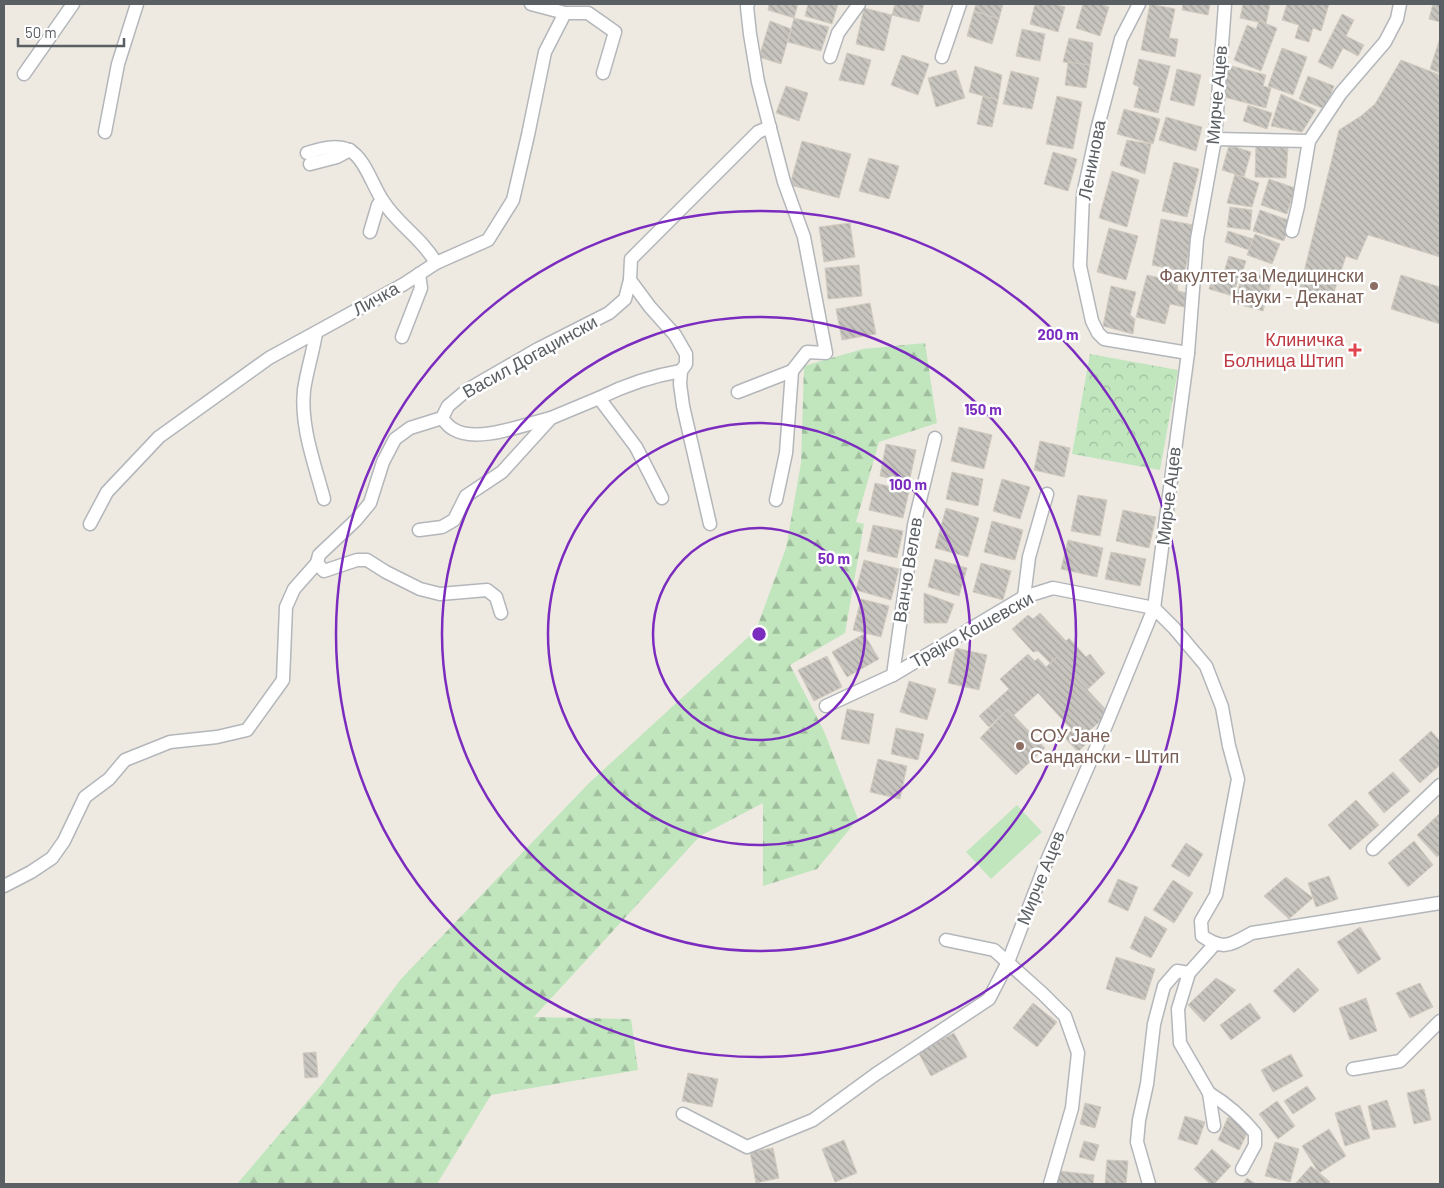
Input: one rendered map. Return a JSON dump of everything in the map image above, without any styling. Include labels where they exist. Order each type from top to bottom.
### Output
[{"type":"street","points":[[24,74],[73,4]]},
{"type":"street","points":[[105,132],[118,64],[137,4]]},
{"type":"street","points":[[531,4],[565,13],[590,8],[615,32],[603,73]]},
{"type":"street","points":[[738,392],[792,371],[807,352],[826,353],[804,237],[784,182],[758,82],[750,34],[748,4]]},
{"type":"street","points":[[830,57],[838,33],[859,4]]},
{"type":"street","points":[[942,57],[960,4]]},
{"type":"street","name":"Ленинова","points":[[1140,4],[1121,39],[1096,130],[1083,195],[1080,266],[1092,321],[1098,333],[1104,339],[1188,353]]},
{"type":"street","name":"Мирче Ацев","points":[[683,1114],[747,1147],[813,1120],[876,1074],[989,1000],[1008,962],[1046,862],[1107,723],[1154,608],[1188,353],[1197,239],[1214,139],[1224,4]]},
{"type":"street","points":[[1292,231],[1298,206],[1308,141],[1341,92],[1385,42],[1397,19],[1400,4]]},
{"type":"street","name":"Личка","points":[[90,524],[107,492],[159,437],[269,358],[316,333],[436,263],[488,240],[513,200],[545,52],[565,13]]},
{"type":"street","name":"Васил Догаџински","points":[[442,418],[448,406],[467,390],[538,349],[609,313],[625,299],[630,280],[631,259],[758,132],[770,128]]},
{"type":"street","points":[[1214,139],[1308,141]]},
{"type":"street","points":[[309,158],[330,147],[350,150],[366,168],[391,215],[429,251],[436,263]]},
{"type":"street","points":[[370,232],[378,205],[382,200]]},
{"type":"street","points":[[402,337],[421,288],[419,274]]},
{"type":"street","points":[[630,280],[650,307],[675,335],[686,354],[686,364],[681,371],[680,384],[683,406],[710,524]]},
{"type":"street","points":[[316,333],[304,390],[305,416],[310,449],[324,500]]},
{"type":"street","points":[[4,886],[31,872],[52,858],[64,841],[85,797],[109,778],[124,760],[170,742],[218,737],[247,730],[283,680],[286,606],[294,589],[318,563],[319,555],[356,520],[370,503],[383,462],[395,439],[410,428],[442,418],[452,429],[468,435],[485,435],[551,418],[626,385],[659,375],[681,371]]},
{"type":"street","points":[[776,500],[786,453],[792,371]]},
{"type":"street","points":[[599,398],[636,447],[662,498]]},
{"type":"street","points":[[419,530],[442,527],[454,520],[466,496],[502,472],[551,418]]},
{"type":"street","name":"Ванчо Велев","points":[[893,675],[914,525],[934,438]]},
{"type":"street","points":[[1024,597],[1029,557],[1047,494]]},
{"type":"street","points":[[318,563],[324,571],[357,560],[367,560],[420,589],[440,594],[487,590],[496,597],[501,613]]},
{"type":"street","name":"Трајко Кошевски","points":[[826,706],[893,675],[1024,597],[1053,588],[1154,608]]},
{"type":"street","points":[[1154,608],[1174,628],[1206,666],[1222,707],[1229,746],[1238,779],[1216,895],[1201,921],[1202,936],[1214,945],[1230,945],[1252,934],[1440,903]]},
{"type":"street","points":[[1373,849],[1440,785]]},
{"type":"street","points":[[946,940],[994,950],[1043,994],[1064,1016],[1078,1052],[1072,1108],[1050,1184]]},
{"type":"street","points":[[1214,945],[1189,973],[1178,1009],[1180,1043],[1209,1094],[1214,1126]]},
{"type":"street","points":[[1149,1184],[1137,1142],[1138,1120],[1147,1084],[1154,1024],[1164,986],[1177,971],[1189,973]]},
{"type":"street","points":[[1353,1069],[1400,1061],[1440,1021]]},
{"type":"street","points":[[1209,1094],[1221,1100],[1242,1118],[1255,1134],[1255,1145],[1242,1169]]},
{"type":"green space","points":[[925,343],[937,423],[879,442],[856,522],[864,524],[845,633],[790,665],[824,731],[858,819],[817,869],[763,886],[763,803],[700,836],[534,1017],[631,1019],[638,1070],[491,1095],[437,1184],[237,1184],[323,1083],[401,979],[589,783],[756,630],[786,548],[801,463],[804,366],[863,349]]},
{"type":"green space","points":[[1090,354],[1178,370],[1160,470],[1072,454]]},
{"type":"green space","points":[[1017,805],[1042,832],[991,879],[966,852]]},
{"type":"building","points":[[769,4],[798,4],[794,18],[768,10]]},
{"type":"building","points":[[808,4],[838,4],[832,24],[805,16]]},
{"type":"building","points":[[895,4],[924,4],[919,22],[892,15]]},
{"type":"building","points":[[976,4],[1003,4],[999,19],[974,11]]},
{"type":"building","points":[[1035,4],[1054,4],[1065,7],[1058,32],[1030,24]]},
{"type":"building","points":[[1083,4],[1101,4],[1109,7],[1100,36],[1076,28]]},
{"type":"building","points":[[1150,4],[1175,9],[1169,38],[1178,39],[1175,57],[1141,50]]},
{"type":"building","points":[[1183,4],[1210,4],[1208,15],[1182,10]]},
{"type":"building","points":[[1243,4],[1270,4],[1266,24],[1240,18]]},
{"type":"building","points":[[1287,4],[1329,4],[1321,31],[1313,28],[1309,42],[1295,38],[1299,25],[1282,20]]},
{"type":"building","points":[[1433,4],[1440,4],[1440,22],[1429,19]]},
{"type":"building","points":[[864,8],[892,15],[884,51],[856,44]]},
{"type":"building","points":[[974,11],[999,19],[992,44],[967,36]]},
{"type":"building","points":[[1342,14],[1354,20],[1346,36],[1364,45],[1358,56],[1343,48],[1332,69],[1318,62]]},
{"type":"building","points":[[794,18],[829,27],[821,51],[788,42]]},
{"type":"building","points":[[770,21],[791,29],[781,64],[759,57]]},
{"type":"building","points":[[1259,21],[1277,28],[1261,71],[1234,60],[1247,25],[1256,29]]},
{"type":"building","points":[[1022,29],[1045,34],[1040,61],[1016,56]]},
{"type":"building","points":[[1069,38],[1093,43],[1090,65],[1063,62]]},
{"type":"building","points":[[1440,38],[1440,73],[1430,69]]},
{"type":"building","points":[[1282,48],[1307,57],[1293,95],[1268,86]]},
{"type":"building","points":[[847,53],[871,60],[864,85],[839,80]]},
{"type":"building","points":[[902,55],[929,64],[918,95],[891,85]]},
{"type":"building","points":[[1139,59],[1170,66],[1158,113],[1134,107],[1139,87],[1133,84]]},
{"type":"building","points":[[1401,60],[1440,75],[1440,257],[1368,235],[1357,260],[1346,256],[1332,298],[1300,288],[1339,130],[1361,116],[1375,104]]},
{"type":"building","points":[[1068,62],[1090,65],[1086,88],[1065,85]]},
{"type":"building","points":[[1228,65],[1266,75],[1263,86],[1271,88],[1266,108],[1220,96]]},
{"type":"building","points":[[975,66],[1002,75],[998,100],[969,92]]},
{"type":"building","points":[[1177,69],[1201,75],[1194,106],[1170,100]]},
{"type":"building","points":[[956,70],[965,98],[936,107],[928,78]]},
{"type":"building","points":[[1011,71],[1039,78],[1032,109],[1003,104]]},
{"type":"building","points":[[1308,76],[1334,86],[1325,109],[1299,99]]},
{"type":"building","points":[[786,86],[808,93],[799,121],[776,113]]},
{"type":"building","points":[[1281,94],[1316,110],[1302,132],[1271,126]]},
{"type":"building","points":[[983,96],[998,100],[992,127],[977,124]]},
{"type":"building","points":[[1057,96],[1082,102],[1073,149],[1046,144]]},
{"type":"building","points":[[1248,105],[1272,113],[1267,129],[1243,121]]},
{"type":"building","points":[[1124,109],[1160,119],[1153,144],[1117,134]]},
{"type":"building","points":[[1166,117],[1202,127],[1196,151],[1159,140]]},
{"type":"building","points":[[1127,140],[1151,144],[1145,174],[1120,165]]},
{"type":"building","points":[[802,141],[851,154],[839,198],[790,185]]},
{"type":"building","points":[[1229,145],[1251,152],[1244,177],[1222,170]]},
{"type":"building","points":[[1256,146],[1288,147],[1286,178],[1255,177]]},
{"type":"building","points":[[1053,152],[1077,159],[1068,191],[1044,184]]},
{"type":"building","points":[[869,158],[899,166],[889,199],[859,191]]},
{"type":"building","points":[[1174,162],[1199,169],[1187,217],[1162,211]]},
{"type":"building","points":[[1112,171],[1139,180],[1127,227],[1099,218]]},
{"type":"building","points":[[1235,174],[1259,183],[1252,207],[1227,203]]},
{"type":"building","points":[[1269,179],[1295,188],[1287,214],[1261,205]]},
{"type":"building","points":[[1230,207],[1252,210],[1250,230],[1227,227]]},
{"type":"building","points":[[1260,210],[1291,221],[1284,241],[1253,231]]},
{"type":"building","points":[[1161,219],[1194,225],[1185,272],[1152,265]]},
{"type":"building","points":[[850,223],[855,257],[824,262],[819,227]]},
{"type":"building","points":[[1109,228],[1138,236],[1126,280],[1097,272]]},
{"type":"building","points":[[1228,231],[1253,239],[1249,250],[1225,242]]},
{"type":"building","points":[[1255,234],[1280,244],[1272,264],[1247,255]]},
{"type":"building","points":[[1229,256],[1246,261],[1241,277],[1224,272]]},
{"type":"building","points":[[859,265],[862,296],[828,299],[825,268]]},
{"type":"building","points":[[1215,269],[1239,276],[1233,296],[1209,289]]},
{"type":"building","points":[[1244,270],[1272,279],[1263,311],[1234,303]]},
{"type":"building","points":[[1147,275],[1177,282],[1178,291],[1187,293],[1184,307],[1170,304],[1165,324],[1136,317]]},
{"type":"building","points":[[1401,275],[1440,287],[1440,324],[1391,309]]},
{"type":"building","points":[[1111,286],[1136,292],[1130,315],[1135,319],[1133,334],[1103,326]]},
{"type":"building","points":[[870,303],[876,334],[842,340],[836,309]]},
{"type":"building","points":[[959,427],[992,435],[984,469],[951,461]]},
{"type":"building","points":[[1040,441],[1070,448],[1064,477],[1034,470]]},
{"type":"building","points":[[886,444],[916,450],[909,483],[880,476]]},
{"type":"building","points":[[952,472],[983,479],[978,506],[946,499]]},
{"type":"building","points":[[1002,479],[1030,487],[1020,519],[993,511]]},
{"type":"building","points":[[875,483],[909,491],[903,518],[869,510]]},
{"type":"building","points":[[1078,495],[1107,500],[1100,536],[1071,531]]},
{"type":"building","points":[[946,508],[979,518],[968,557],[935,548]]},
{"type":"building","points":[[1123,510],[1156,517],[1149,548],[1116,541]]},
{"type":"building","points":[[992,521],[1023,530],[1015,560],[984,552]]},
{"type":"building","points":[[873,525],[903,531],[897,558],[867,551]]},
{"type":"building","points":[[1068,540],[1103,548],[1097,577],[1061,569]]},
{"type":"building","points":[[1111,552],[1146,559],[1140,586],[1105,579]]},
{"type":"building","points":[[935,559],[967,568],[959,596],[928,587]]},
{"type":"building","points":[[864,560],[899,569],[891,600],[856,590]]},
{"type":"building","points":[[981,563],[1011,571],[1003,600],[973,592]]},
{"type":"building","points":[[924,593],[954,604],[947,623],[924,623]]},
{"type":"building","points":[[861,599],[889,606],[881,637],[853,630]]},
{"type":"building","points":[[1040,613],[1066,641],[1069,638],[1086,657],[1090,654],[1105,673],[1087,690],[1057,657],[1050,663],[1038,651],[1033,652],[1012,629],[1028,615],[1033,619]]},
{"type":"building","points":[[864,634],[879,659],[847,677],[832,652]]},
{"type":"building","points":[[956,648],[987,655],[979,690],[948,683]]},
{"type":"building","points":[[1028,654],[1035,661],[1038,658],[1046,667],[1057,657],[1109,713],[1087,733],[1092,738],[1078,752],[1064,737],[1072,730],[1038,693],[1014,715],[1008,709],[989,727],[979,716],[1009,689],[1000,679]]},
{"type":"building","points":[[827,656],[842,687],[814,701],[798,670]]},
{"type":"building","points":[[909,681],[936,689],[927,720],[900,712]]},
{"type":"building","points":[[847,709],[874,714],[869,744],[841,739]]},
{"type":"building","points":[[1008,709],[1045,748],[1016,775],[980,738]]},
{"type":"building","points":[[896,728],[924,734],[918,760],[891,754]]},
{"type":"building","points":[[1431,731],[1440,741],[1440,765],[1420,783],[1399,760]]},
{"type":"building","points":[[878,759],[907,766],[900,799],[870,792]]},
{"type":"building","points":[[1393,772],[1410,791],[1384,813],[1368,793]]},
{"type":"building","points":[[1356,800],[1379,825],[1350,850],[1328,825]]},
{"type":"building","points":[[1440,813],[1440,854],[1437,857],[1417,835]]},
{"type":"building","points":[[1414,841],[1433,865],[1408,887],[1388,863]]},
{"type":"building","points":[[1186,843],[1203,854],[1189,877],[1171,866]]},
{"type":"building","points":[[1329,876],[1338,899],[1316,907],[1308,883]]},
{"type":"building","points":[[1286,877],[1313,898],[1289,919],[1264,896]]},
{"type":"building","points":[[1118,879],[1138,887],[1128,911],[1108,902]]},
{"type":"building","points":[[1173,880],[1193,893],[1174,923],[1153,910]]},
{"type":"building","points":[[1145,916],[1167,929],[1151,958],[1130,948]]},
{"type":"building","points":[[1360,927],[1381,959],[1358,974],[1337,942]]},
{"type":"building","points":[[1116,957],[1155,969],[1145,1000],[1106,989]]},
{"type":"building","points":[[1298,968],[1319,990],[1294,1013],[1273,991]]},
{"type":"building","points":[[1216,978],[1236,990],[1204,1022],[1188,1005]]},
{"type":"building","points":[[1420,983],[1433,1007],[1410,1018],[1396,993]]},
{"type":"building","points":[[1366,998],[1377,1031],[1350,1040],[1339,1008]]},
{"type":"building","points":[[1033,1003],[1057,1022],[1037,1047],[1013,1028]]},
{"type":"building","points":[[1250,1003],[1261,1018],[1231,1040],[1220,1025]]},
{"type":"building","points":[[954,1033],[967,1057],[931,1076],[918,1052]]},
{"type":"building","points":[[316,1052],[318,1077],[305,1078],[303,1053]]},
{"type":"building","points":[[1291,1054],[1303,1076],[1273,1092],[1261,1070]]},
{"type":"building","points":[[688,1073],[718,1079],[712,1107],[682,1101]]},
{"type":"building","points":[[1307,1086],[1316,1099],[1293,1114],[1284,1101]]},
{"type":"building","points":[[1424,1089],[1431,1120],[1414,1124],[1407,1093]]},
{"type":"building","points":[[1387,1100],[1396,1127],[1373,1130],[1368,1106]]},
{"type":"building","points":[[1277,1101],[1295,1126],[1278,1139],[1259,1114]]},
{"type":"building","points":[[1085,1103],[1101,1107],[1095,1128],[1080,1124]]},
{"type":"building","points":[[1360,1105],[1370,1138],[1345,1146],[1335,1113]]},
{"type":"building","points":[[1185,1116],[1205,1122],[1197,1145],[1178,1139]]},
{"type":"building","points":[[1228,1117],[1250,1127],[1239,1150],[1218,1140]]},
{"type":"building","points":[[1329,1129],[1346,1156],[1319,1173],[1302,1146]]},
{"type":"building","points":[[844,1140],[857,1173],[835,1182],[822,1149]]},
{"type":"building","points":[[1084,1141],[1099,1145],[1094,1161],[1079,1157]]},
{"type":"building","points":[[1275,1142],[1299,1149],[1290,1182],[1265,1176]]},
{"type":"building","points":[[773,1148],[779,1178],[756,1183],[750,1152]]},
{"type":"building","points":[[1212,1149],[1231,1166],[1214,1184],[1210,1184],[1194,1169]]},
{"type":"building","points":[[1107,1160],[1128,1161],[1126,1184],[1105,1184]]},
{"type":"building","points":[[1311,1166],[1330,1182],[1328,1184],[1295,1184]]},
{"type":"building","points":[[1059,1171],[1094,1175],[1093,1184],[1057,1184]]},
{"type":"building","points":[[1247,1178],[1256,1184],[1243,1184]]},
{"type":"place","name":"Факултет за Медицински Науки - Деканат","points":[[1374,286]]},
{"type":"place","name":"Клиничка Болница Штип","points":[[1355,350]]},
{"type":"place","name":"СОУ Јане Сандански - Штип","points":[[1020,746]]}]
